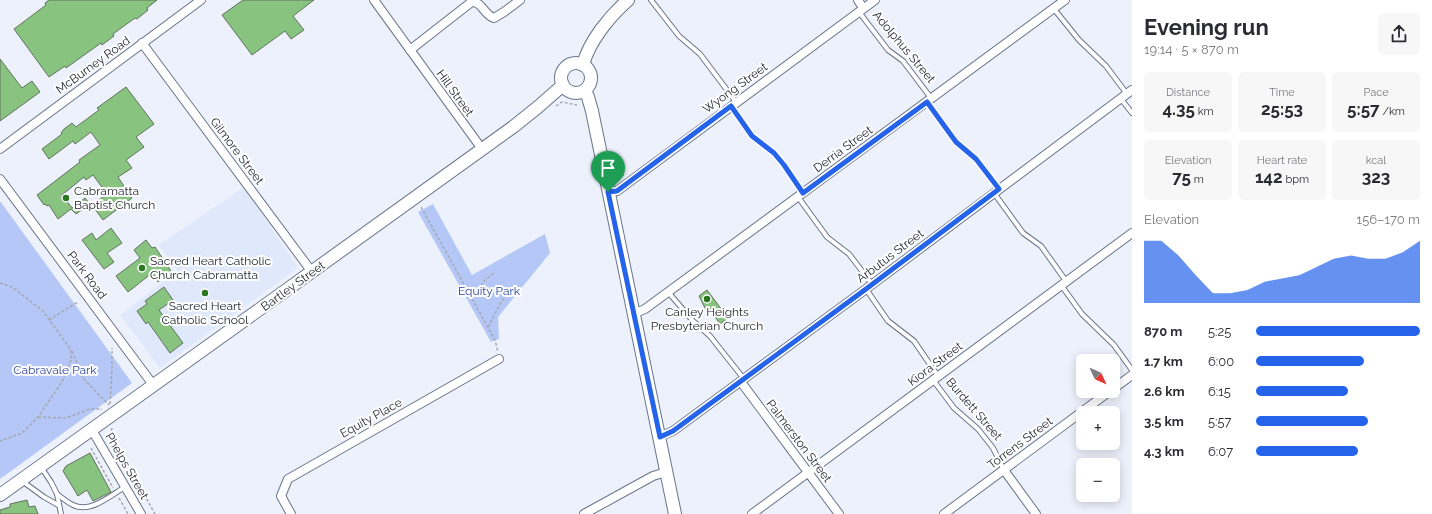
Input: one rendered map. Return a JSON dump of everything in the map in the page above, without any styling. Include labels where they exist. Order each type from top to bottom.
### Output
[{"type":"main road","points":[[583,65],[594,39],[628,0]]},
{"type":"main road","points":[[574,63],[583,65],[587,68],[591,77],[585,90],[575,93],[566,89],[563,85],[562,76],[566,67],[574,63]]},
{"type":"main road","name":"Bartley Street","points":[[0,495],[154,386],[482,149],[528,115],[563,85]]},
{"type":"main road","points":[[585,90],[592,111],[675,514]]},
{"type":"street","name":"McBurney Road","points":[[0,149],[201,0]]},
{"type":"street","name":"Hill Street","points":[[374,0],[482,149]]},
{"type":"street","points":[[410,50],[473,1],[479,4],[489,16],[494,18],[520,0]]},
{"type":"street","name":"Adolphus Street","points":[[858,0],[861,10]]},
{"type":"street","name":"Wyong Street","points":[[608,192],[617,191],[875,0]]},
{"type":"street","name":"Derria Street","points":[[633,314],[643,311],[1059,3]]},
{"type":"street","name":"Gilmore Street","points":[[142,43],[312,272]]},
{"type":"street","name":"Arbutus Street","points":[[660,437],[673,431],[742,381],[1126,94]]},
{"type":"street","name":"Park Road","points":[[0,179],[154,386]]},
{"type":"street","name":"Kiora Street","points":[[752,514],[1132,232]]},
{"type":"street","name":"Equity Place","points":[[291,514],[281,496],[288,479],[499,359]]},
{"type":"street","points":[[1120,384],[1132,375]]},
{"type":"street","name":"Palmerston Street","points":[[742,381],[839,514]]},
{"type":"street","name":"Torrens Street","points":[[944,514],[1101,398]]},
{"type":"street","name":"Phelps Street","points":[[92,430],[141,514]]},
{"type":"street","name":"Burdett Street","points":[[1004,470],[1036,514]]},
{"type":"street","points":[[584,514],[653,476],[666,472]]},
{"type":"lane","name":"Burdett Street","points":[[651,0],[679,36],[700,54],[734,104],[752,136],[774,153],[784,165],[800,195],[827,237],[849,254],[888,321],[914,341],[954,408],[978,429],[993,448],[1004,470]]},
{"type":"lane","points":[[1059,3],[1079,40],[1106,66],[1126,94],[1132,113]]},
{"type":"lane","name":"Adolphus Street","points":[[861,10],[888,50],[903,61],[956,142],[976,159],[1023,233],[1041,246],[1082,314],[1114,345],[1132,375]]},
{"type":"lane","name":"Palmerston Street","points":[[668,292],[693,321],[710,336],[742,381]]},
{"type":"lane","points":[[41,466],[57,494],[61,514]]},
{"type":"lane","points":[[21,480],[44,497],[58,505]]},
{"type":"lane","points":[[57,494],[73,506],[89,508],[126,487]]},
{"type":"path","points":[[617,175],[624,175]]},
{"type":"path","points":[[420,204],[495,340],[499,359]]},
{"type":"path","points":[[472,298],[485,280],[495,272]]},
{"type":"path","points":[[0,283],[12,286],[43,311],[71,350],[83,378],[110,404],[112,348]]},
{"type":"path","points":[[488,327],[501,302],[515,286]]},
{"type":"path","points":[[49,320],[78,302]]},
{"type":"path","points":[[0,441],[22,433],[38,417],[62,382],[71,360],[71,350]]},
{"type":"path","points":[[38,417],[66,418],[90,409],[104,408]]},
{"type":"path","name":"Phelps Street","points":[[112,426],[111,435],[155,514]]},
{"type":"path","name":"Phelps Street","points":[[91,448],[128,514]]},
{"type":"shaded area","name":"Sacred Heart Catholic School","points":[[244,187],[298,268],[160,368],[120,315],[177,271],[159,245]]},
{"type":"green space","name":"Cabravale Park","points":[[0,201],[132,383],[0,479]]},
{"type":"green space","name":"Equity Park","points":[[433,204],[472,275],[545,234],[550,253],[498,317],[499,339],[491,342],[418,212]]},
{"type":"building","points":[[49,0],[157,0],[137,19],[135,18],[113,34],[114,36],[102,45],[101,43],[66,68],[65,66],[49,77],[14,29],[46,5],[45,3]]},
{"type":"building","points":[[243,0],[314,0],[293,16],[304,30],[291,39],[285,31],[252,55],[222,15]]},
{"type":"building","points":[[0,59],[22,88],[32,81],[40,92],[0,121]]},
{"type":"building","points":[[126,87],[154,124],[136,137],[144,147],[126,160],[132,168],[118,177],[132,198],[103,220],[92,205],[107,194],[93,175],[86,180],[84,177],[62,195],[72,208],[85,198],[90,204],[76,214],[71,209],[58,219],[49,205],[44,205],[37,195],[80,162],[79,160],[100,145],[91,132],[75,144],[73,141],[49,159],[42,149],[62,134],[61,133],[64,129],[72,123],[76,127],[99,110],[97,108]]},
{"type":"building","points":[[111,228],[122,243],[107,253],[114,262],[104,269],[82,240],[92,233],[96,240]]},
{"type":"building","name":"Sacred Heart Catholic Church Cabramatta","points":[[146,240],[152,248],[155,247],[171,271],[158,282],[152,273],[128,292],[116,276],[140,258],[134,250]]},
{"type":"building","points":[[164,287],[173,300],[159,310],[183,343],[170,353],[148,322],[146,324],[137,311],[147,304],[145,301]]},
{"type":"building","name":"Canley Heights Presbyterian Church","points":[[707,290],[728,318],[720,324],[709,308],[706,310],[699,296]]},
{"type":"building","points":[[90,453],[111,492],[93,501],[87,490],[78,496],[63,471],[66,466]]},
{"type":"building","points":[[27,500],[29,507],[35,506],[38,514],[0,514],[0,510],[10,507],[10,504]]},
{"type":"place","name":"Cabramatta Baptist Church","points":[[66,198]]},
{"type":"place","name":"Sacred Heart Catholic Church Cabramatta","points":[[142,268]]},
{"type":"place","name":"Sacred Heart Catholic School","points":[[205,293]]},
{"type":"place","name":"Canley Heights Presbyterian Church","points":[[707,299]]},
{"type":"route","points":[[927,102],[956,142],[976,159],[999,189],[744,380],[673,431],[660,437],[608,192],[617,191],[731,106],[752,136],[774,153],[784,165],[803,193],[927,102]]}]
